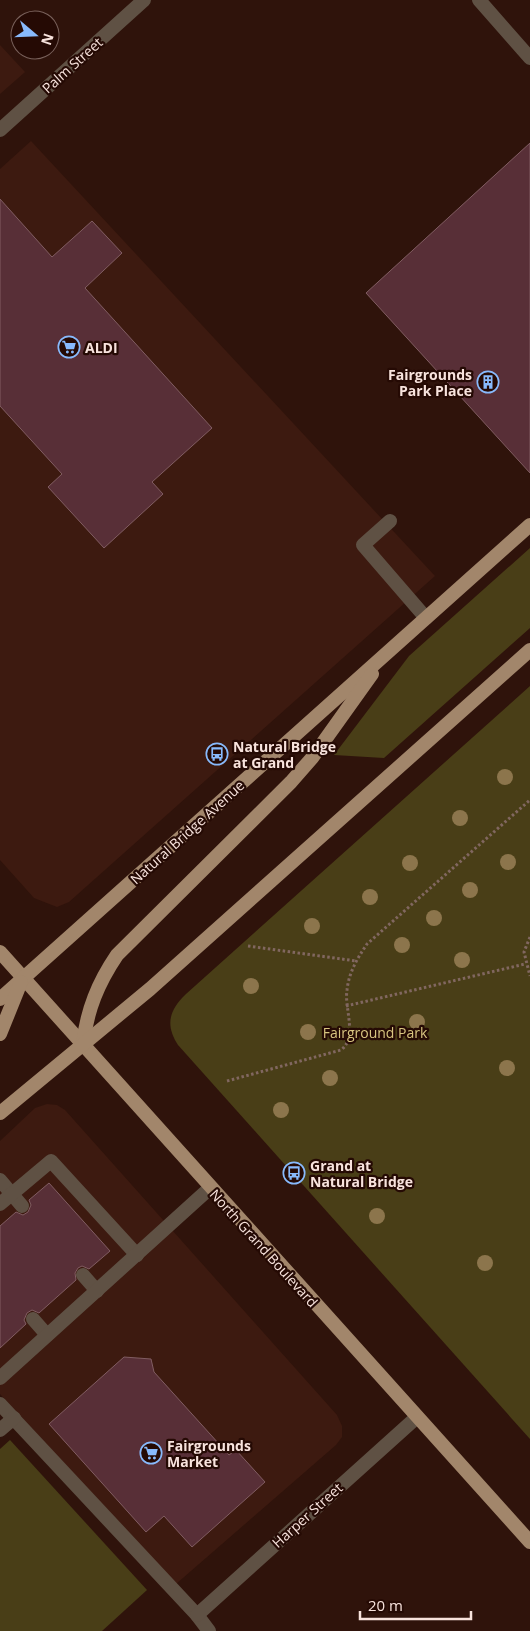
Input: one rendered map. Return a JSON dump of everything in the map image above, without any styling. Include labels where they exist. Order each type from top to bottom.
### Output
[{"type":"main road","name":"Natural Bridge Avenue","points":[[0,999],[530,525]]},
{"type":"main road","points":[[0,1113],[27,1088],[150,989],[530,650]]},
{"type":"main road","points":[[84,1044],[91,1005],[101,979],[117,956],[291,782],[312,758],[387,652]]},
{"type":"main road","name":"North Grand Boulevard","points":[[0,952],[530,1542]]},
{"type":"main road","points":[[0,1034],[23,977]]},
{"type":"street","name":"Palm Street","points":[[0,130],[144,0]]},
{"type":"street","points":[[479,0],[530,58]]},
{"type":"street","points":[[390,521],[363,545],[426,618]]},
{"type":"street","points":[[0,1204],[51,1161],[136,1255]]},
{"type":"street","points":[[0,1180],[22,1206]]},
{"type":"street","points":[[0,1378],[210,1188]]},
{"type":"street","points":[[83,1275],[97,1291]]},
{"type":"street","points":[[33,1318],[47,1335]]},
{"type":"street","points":[[0,1404],[197,1615],[209,1631]]},
{"type":"street","name":"Harper Street","points":[[197,1615],[417,1417]]},
{"type":"street","points":[[0,1430],[14,1418]]},
{"type":"path","points":[[227,1081],[341,1050],[347,1046],[349,1036],[346,1006],[350,975],[367,944],[530,800]]},
{"type":"path","points":[[530,937],[524,952],[525,964],[530,976]]},
{"type":"path","points":[[248,946],[356,961]]},
{"type":"path","points":[[346,1006],[525,964]]},
{"type":"shaded area","points":[[0,45],[10,56],[10,60],[14,60],[25,72],[0,94]]},
{"type":"shaded area","points":[[31,141],[435,576],[69,902],[57,907],[34,898],[0,860],[0,169]]},
{"type":"shaded area","points":[[47,1104],[57,1105],[65,1110],[337,1415],[342,1426],[342,1437],[336,1445],[176,1584],[0,1394],[0,1141],[35,1108]]},
{"type":"green space","points":[[530,548],[530,628],[384,758],[334,755],[409,656]]},
{"type":"green space","name":"Fairground Park","points":[[530,686],[530,1439],[178,1045],[171,1031],[170,1024],[176,1006],[186,994]]},
{"type":"green space","points":[[10,1440],[147,1590],[102,1631],[0,1631],[0,1449]]},
{"type":"building","name":"Fairgrounds Park Place","points":[[530,143],[530,473],[366,293]]},
{"type":"building","name":"ALDI","points":[[0,199],[52,257],[92,221],[122,253],[85,288],[212,428],[152,482],[163,494],[104,548],[48,487],[62,474],[0,406]]},
{"type":"building","points":[[49,1183],[110,1251],[89,1269],[82,1266],[78,1268],[75,1273],[76,1280],[39,1313],[32,1310],[27,1313],[24,1320],[26,1324],[0,1348],[0,1226],[16,1212],[23,1215],[28,1212],[31,1205],[29,1200]]},
{"type":"building","name":"Fairgrounds Market","points":[[124,1357],[151,1359],[154,1372],[229,1455],[236,1450],[265,1482],[192,1547],[164,1516],[146,1532],[49,1424]]},
{"type":"place","name":"ALDI","points":[[69,347]]},
{"type":"place","name":"Fairgrounds Park Place","points":[[488,382]]},
{"type":"place","name":"Natural Bridge at Grand","points":[[217,754]]},
{"type":"place","name":"Grand at Natural Bridge","points":[[294,1173]]},
{"type":"place","name":"Fairgrounds Market","points":[[151,1453]]}]
